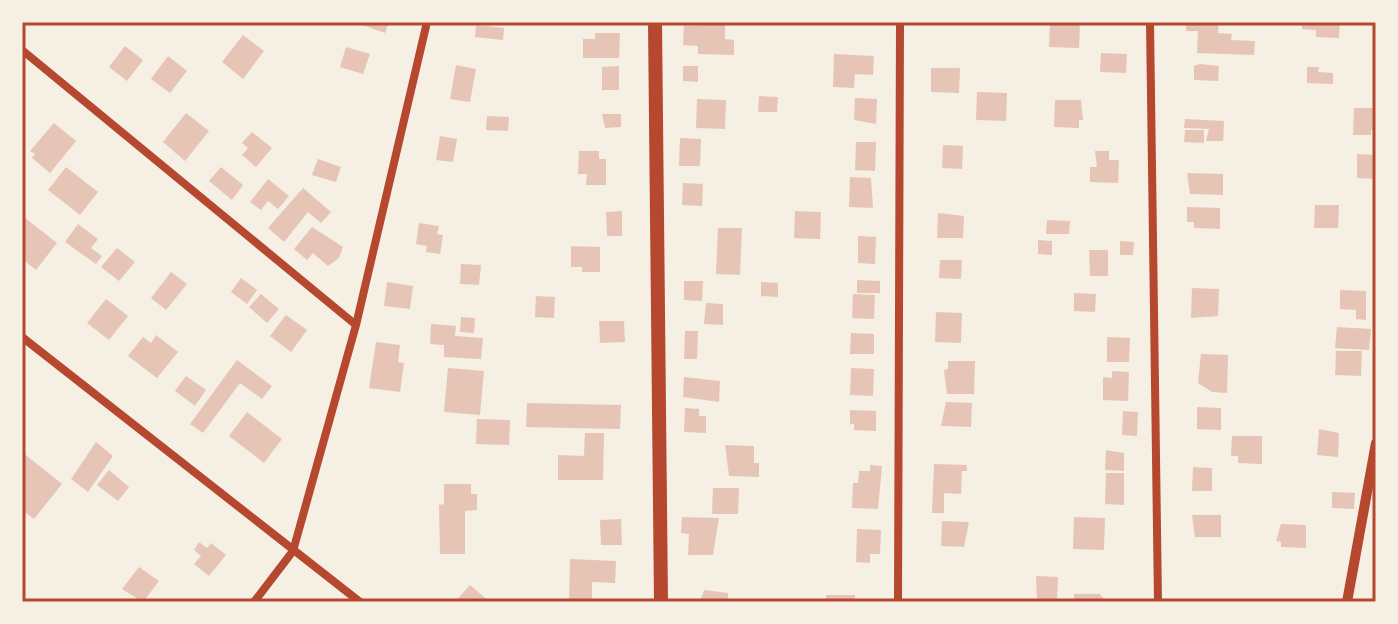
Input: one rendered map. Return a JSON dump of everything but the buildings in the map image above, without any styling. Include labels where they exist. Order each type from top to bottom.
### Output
[{"type":"main road","points":[[655,22],[661,602]]},
{"type":"street","points":[[254,602],[293,551],[356,325],[427,22]]},
{"type":"street","points":[[898,602],[900,22]]},
{"type":"street","points":[[1150,22],[1158,602]]},
{"type":"street","points":[[22,50],[356,325]]},
{"type":"street","points":[[22,337],[360,602]]},
{"type":"street","points":[[1347,602],[1376,443]]}]
